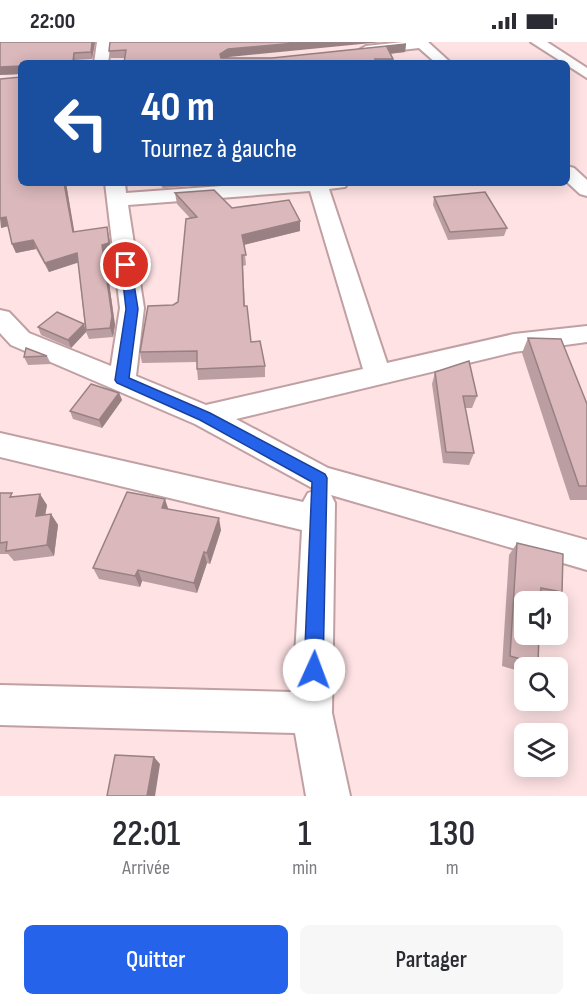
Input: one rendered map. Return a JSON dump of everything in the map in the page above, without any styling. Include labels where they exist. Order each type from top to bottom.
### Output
[{"type":"street","points":[[101,60],[104,42]]},
{"type":"street","points":[[538,42],[565,60]]},
{"type":"street","points":[[353,51],[422,43],[441,60]]},
{"type":"street","points":[[570,64],[587,75]]},
{"type":"street","points":[[570,175],[587,190]]},
{"type":"street","points":[[122,380],[132,309],[116,191],[265,186]]},
{"type":"street","points":[[325,186],[378,375]]},
{"type":"street","points":[[0,318],[20,339],[205,416],[320,478],[587,555]]},
{"type":"street","points":[[205,416],[514,343],[587,334]]},
{"type":"street","points":[[0,445],[318,520]]},
{"type":"street","points":[[320,478],[312,713],[328,796]]},
{"type":"street","points":[[0,705],[312,713]]},
{"type":"building","points":[[0,42],[92,42],[91,52],[74,53],[73,60],[18,60],[18,66],[0,67]]},
{"type":"building","points":[[110,42],[307,42],[228,49],[220,54],[221,58],[272,58],[406,44],[387,47],[393,59],[376,60],[124,60],[126,50],[109,51]]},
{"type":"building","points":[[18,77],[18,186],[65,186],[73,232],[107,227],[109,243],[102,245],[112,316],[110,328],[86,330],[77,253],[45,263],[33,240],[12,244],[6,217],[0,218],[0,79]]},
{"type":"building","points":[[214,190],[232,208],[289,200],[300,221],[242,235],[246,255],[242,255],[244,306],[247,306],[251,342],[260,341],[265,366],[197,369],[197,351],[140,352],[148,306],[173,305],[178,302],[186,219],[197,217],[175,193]]},
{"type":"building","points":[[485,192],[507,228],[450,232],[434,197]]},
{"type":"building","points":[[57,312],[84,324],[68,340],[38,327]]},
{"type":"building","points":[[528,338],[561,339],[587,404],[587,486],[579,486]]},
{"type":"building","points":[[26,348],[47,356],[24,357]]},
{"type":"building","points":[[469,361],[477,396],[463,396],[474,453],[446,452],[435,372]]},
{"type":"building","points":[[91,384],[119,393],[99,420],[70,411]]},
{"type":"building","points":[[127,492],[165,499],[162,508],[219,518],[194,583],[138,570],[135,576],[93,568]]},
{"type":"building","points":[[0,493],[12,493],[10,497],[40,494],[36,516],[51,514],[47,545],[6,551],[7,542],[0,543]]},
{"type":"building","points":[[517,543],[563,554],[562,591],[541,588],[541,591],[514,591]]},
{"type":"building","points":[[514,591],[514,645],[539,645],[538,657],[510,656]]},
{"type":"building","points":[[115,755],[154,757],[147,796],[107,796]]},
{"type":"route","points":[[126,265],[132,309],[122,380],[205,416],[320,478],[314,670]]}]
